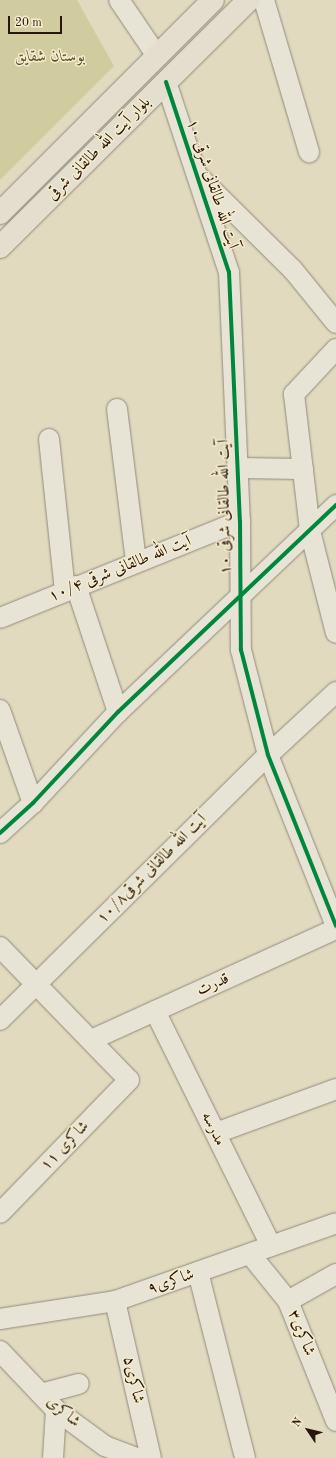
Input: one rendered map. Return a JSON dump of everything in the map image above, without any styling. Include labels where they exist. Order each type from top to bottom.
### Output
[{"type":"main road","name":"بلوار آیت الله طالقانی شرقی","points":[[0,213],[213,0]]},
{"type":"main road","name":"بلوار آیت الله طالقانی شرقی","points":[[0,247],[249,0]]},
{"type":"street","points":[[119,0],[157,56]]},
{"type":"street","points":[[264,0],[309,152]]},
{"type":"street","name":"آیت الله طالقانی شرقی ۱۰","points":[[166,82],[229,272],[240,521],[238,600],[241,650],[268,755],[336,926]]},
{"type":"street","points":[[196,174],[293,270],[336,322]]},
{"type":"street","points":[[336,349],[294,394],[310,531],[336,633]]},
{"type":"street","points":[[117,409],[136,562]]},
{"type":"street","points":[[49,439],[71,588],[118,712]]},
{"type":"street","points":[[237,468],[303,469]]},
{"type":"street","points":[[0,834],[33,803],[118,712],[238,600],[336,505]]},
{"type":"street","name":"آیت الله طالقانی شرقی ۱۰/۴","points":[[0,618],[71,588],[240,521]]},
{"type":"street","name":"آیت الله طالقانی شرقی۱۰/۸","points":[[0,1020],[268,755],[336,692]]},
{"type":"street","points":[[0,710],[33,803]]},
{"type":"street","name":"قدرت","points":[[91,1040],[336,929]]},
{"type":"street","points":[[0,947],[91,1040]]},
{"type":"street","name":"مدرسه","points":[[155,1011],[271,1246]]},
{"type":"street","name":"شاکری ۱۱","points":[[0,1212],[129,1080],[91,1040]]},
{"type":"street","points":[[216,1133],[336,1089]]},
{"type":"street","name":"شاکری۹","points":[[0,1319],[115,1302],[336,1223]]},
{"type":"street","name":"شاکری۳","points":[[250,1254],[288,1301],[336,1422]]},
{"type":"street","points":[[198,1272],[245,1458]]},
{"type":"street","points":[[288,1301],[336,1274]]},
{"type":"street","name":"شاکری۵","points":[[115,1302],[151,1458]]},
{"type":"street","name":"شاکری","points":[[0,1351],[56,1410],[105,1452],[137,1458]]},
{"type":"street","points":[[41,1394],[80,1384]]},
{"type":"street","points":[[53,1458],[56,1410]]},
{"type":"green space","name":"بوستان شقایق","points":[[0,0],[77,0],[114,66],[0,180]]},
{"type":"cycle path","points":[[166,82],[229,272],[240,521],[241,650],[268,755],[336,926]]},
{"type":"cycle path","points":[[0,833],[33,803],[118,712],[336,505]]}]
